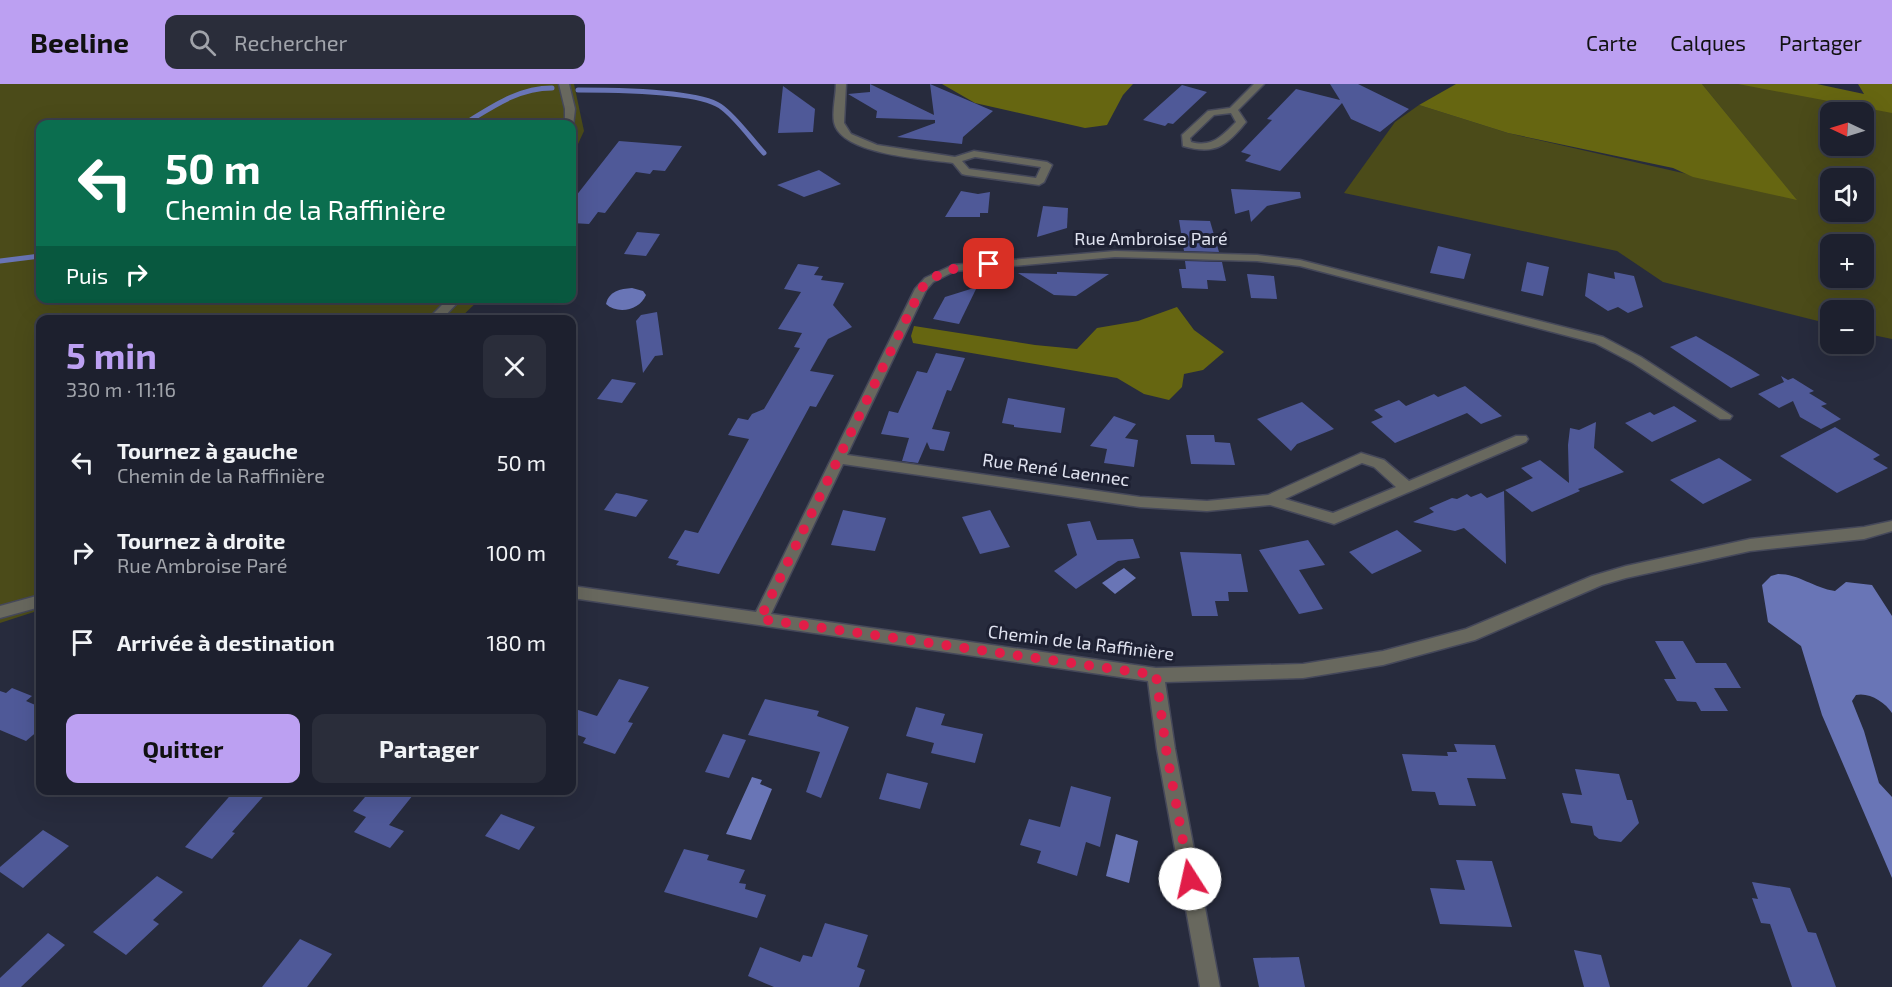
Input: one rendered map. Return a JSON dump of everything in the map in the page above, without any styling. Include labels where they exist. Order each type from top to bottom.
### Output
[{"type":"street","points":[[564,84],[570,109],[570,120]]},
{"type":"street","points":[[841,84],[839,123],[848,136],[874,148],[956,160],[974,154],[1047,165],[1039,182],[966,172],[956,160]]},
{"type":"street","points":[[1233,110],[1239,115],[1241,122],[1216,147],[1202,149],[1186,144],[1185,137],[1210,113],[1233,110],[1258,84]]},
{"type":"street","name":"Rue Ambroise Paré","points":[[760,619],[921,289],[929,280],[942,272],[969,265],[1115,254],[1257,258],[1300,263],[1599,340],[1637,360],[1725,416]]},
{"type":"street","points":[[438,315],[451,303]]},
{"type":"street","name":"Rue René Laennec","points":[[1270,500],[1334,519],[1521,439]]},
{"type":"street","name":"Rue René Laennec","points":[[837,458],[1140,502],[1207,506],[1270,500],[1361,458],[1379,463],[1407,488]]},
{"type":"street","name":"Chemin de la Raffinière","points":[[576,593],[1156,675],[1303,671],[1383,658],[1469,635],[1598,580],[1626,572],[1750,545],[1864,533],[1892,526]]},
{"type":"street","points":[[0,612],[36,602]]},
{"type":"street","points":[[1156,675],[1166,749],[1210,987]]},
{"type":"shaded area","points":[[0,84],[574,84],[584,131],[576,148],[576,120],[36,120],[36,303],[476,303],[463,315],[36,315],[36,611],[0,623]]},
{"type":"shaded area","points":[[942,84],[1133,84],[1123,95],[1107,125],[1085,128],[975,103]]},
{"type":"shaded area","points":[[1456,84],[1702,84],[1797,200],[1693,177],[1673,168],[1508,133],[1419,105]]},
{"type":"shaded area","points":[[1702,84],[1750,84],[1845,102],[1820,102],[1820,156],[1874,156],[1874,108],[1892,111],[1892,339],[1874,335],[1874,300],[1820,300],[1820,321],[1663,282],[1617,251],[1344,193],[1395,122],[1419,105],[1508,133],[1796,199]]},
{"type":"shaded area","points":[[1738,84],[1817,84],[1864,94],[1858,84],[1892,84],[1892,113],[1874,110],[1874,102],[1834,102]]},
{"type":"shaded area","points":[[1177,307],[1194,330],[1224,352],[1203,370],[1184,374],[1182,387],[1169,400],[1144,394],[1117,378],[913,343],[911,336],[914,326],[1035,345],[1077,349],[1097,328],[1138,321]]},
{"type":"water","points":[[632,288],[643,291],[646,295],[639,304],[622,310],[606,304],[612,293]]},
{"type":"water","points":[[1124,568],[1136,578],[1115,594],[1102,583]]},
{"type":"water","points":[[1778,574],[1793,576],[1835,591],[1846,582],[1872,585],[1892,616],[1892,713],[1871,696],[1856,695],[1852,701],[1864,731],[1879,783],[1892,797],[1892,878],[1822,715],[1801,646],[1768,622],[1762,585],[1771,576]]},
{"type":"water","points":[[752,777],[762,780],[760,784],[772,789],[751,840],[726,834]]},
{"type":"water","points":[[1116,834],[1138,841],[1129,883],[1106,876]]},
{"type":"building","points":[[870,84],[934,115],[930,84],[993,111],[963,137],[962,144],[897,137],[935,123],[935,120],[876,118],[877,111],[848,94],[870,92]]},
{"type":"building","points":[[1330,84],[1358,84],[1409,109],[1380,132],[1351,119],[1342,103],[1280,171],[1245,161],[1251,155],[1241,152],[1272,120],[1267,119],[1296,89],[1340,100]]},
{"type":"building","points":[[1182,85],[1207,92],[1173,124],[1168,123],[1165,126],[1143,120]]},
{"type":"building","points":[[783,86],[815,109],[813,132],[778,133]]},
{"type":"building","points":[[619,141],[682,146],[665,171],[653,170],[650,174],[636,172],[605,213],[598,212],[589,224],[576,223],[576,196]]},
{"type":"building","points":[[819,170],[841,184],[804,197],[777,185]]},
{"type":"building","points":[[1231,189],[1300,192],[1301,198],[1267,206],[1251,222],[1249,210],[1235,214]]},
{"type":"building","points":[[961,191],[978,194],[990,192],[988,213],[980,213],[980,217],[945,217]]},
{"type":"building","points":[[1043,206],[1068,208],[1067,228],[1037,237]]},
{"type":"building","points":[[1179,220],[1210,221],[1219,252],[1184,251]]},
{"type":"building","points":[[637,232],[660,234],[646,256],[624,254]]},
{"type":"building","points":[[1438,246],[1471,254],[1464,279],[1430,273]]},
{"type":"building","points":[[1185,261],[1222,262],[1226,281],[1207,280],[1208,289],[1182,288],[1179,269],[1186,269]]},
{"type":"building","points":[[1527,262],[1549,267],[1543,296],[1521,291]]},
{"type":"building","points":[[798,264],[819,267],[814,275],[823,276],[821,280],[844,283],[833,305],[852,327],[828,339],[810,371],[834,375],[816,407],[810,406],[719,574],[676,565],[679,561],[668,558],[685,530],[698,533],[749,439],[728,435],[738,418],[748,420],[752,414],[764,409],[800,348],[794,347],[802,333],[778,329],[801,292],[784,289]]},
{"type":"building","points":[[1057,272],[1109,274],[1076,296],[1054,295],[1018,273],[1057,274]]},
{"type":"building","points":[[1614,272],[1634,276],[1643,307],[1628,313],[1618,307],[1608,311],[1585,296],[1588,273],[1615,279]]},
{"type":"building","points":[[1247,274],[1274,276],[1277,299],[1251,298]]},
{"type":"building","points":[[977,287],[959,324],[933,319],[945,297]]},
{"type":"building","points":[[657,312],[663,355],[655,356],[643,373],[636,321],[641,315]]},
{"type":"building","points":[[1696,336],[1760,375],[1731,388],[1670,347]]},
{"type":"building","points":[[936,353],[965,358],[951,391],[947,390],[932,429],[950,432],[944,451],[930,449],[927,442],[918,463],[902,461],[909,438],[881,434],[889,411],[898,413],[917,371],[927,373]]},
{"type":"building","points":[[1781,376],[1788,380],[1793,378],[1814,391],[1809,393],[1827,404],[1821,406],[1841,419],[1821,429],[1800,417],[1793,401],[1779,408],[1758,394],[1784,382]]},
{"type":"building","points":[[612,379],[636,383],[622,403],[597,399]]},
{"type":"building","points":[[1465,386],[1502,416],[1481,424],[1467,413],[1395,443],[1371,422],[1383,417],[1374,410],[1399,400],[1406,406],[1434,394],[1438,397]]},
{"type":"building","points":[[1008,398],[1065,408],[1061,433],[1014,427],[1014,425],[1002,423]]},
{"type":"building","points":[[1302,402],[1334,429],[1297,444],[1291,451],[1257,419]]},
{"type":"building","points":[[1674,406],[1697,421],[1652,442],[1625,423],[1650,412],[1654,415]]},
{"type":"building","points":[[1114,416],[1136,424],[1125,438],[1138,440],[1134,467],[1104,463],[1107,449],[1090,446]]},
{"type":"building","points":[[1596,422],[1594,448],[1624,472],[1578,489],[1580,491],[1532,512],[1505,490],[1533,478],[1521,468],[1540,460],[1569,483],[1570,428],[1579,430]]},
{"type":"building","points":[[1835,427],[1880,455],[1873,459],[1888,468],[1837,493],[1780,456]]},
{"type":"building","points":[[1186,435],[1214,435],[1215,442],[1230,443],[1235,465],[1191,464]]},
{"type":"building","points":[[1719,458],[1752,480],[1703,504],[1670,480]]},
{"type":"building","points":[[1504,491],[1506,564],[1464,528],[1455,531],[1413,522],[1434,512],[1429,508],[1452,498],[1457,499],[1467,494],[1471,497],[1481,493],[1487,498]]},
{"type":"building","points":[[616,493],[648,500],[636,517],[604,510]]},
{"type":"building","points":[[843,510],[886,518],[875,551],[831,545]]},
{"type":"building","points":[[990,510],[1010,547],[980,554],[962,517]]},
{"type":"building","points":[[1090,521],[1097,540],[1133,539],[1140,558],[1118,561],[1076,589],[1054,571],[1077,555],[1067,524]]},
{"type":"building","points":[[1397,530],[1422,551],[1372,574],[1349,552]]},
{"type":"building","points":[[1308,540],[1325,565],[1299,570],[1323,609],[1299,614],[1259,550]]},
{"type":"building","points":[[1180,552],[1241,554],[1248,592],[1228,592],[1229,601],[1215,601],[1218,616],[1192,616]]},
{"type":"building","points":[[1655,641],[1683,641],[1696,663],[1726,663],[1741,688],[1714,688],[1728,711],[1701,711],[1696,702],[1677,701],[1664,679],[1676,679]]},
{"type":"building","points":[[619,679],[649,687],[628,722],[633,723],[615,754],[583,743],[586,738],[576,734],[576,709],[597,716]]},
{"type":"building","points":[[12,688],[32,696],[26,701],[36,705],[36,732],[26,741],[0,730],[0,691],[6,693]]},
{"type":"building","points":[[765,699],[819,711],[817,716],[849,727],[821,798],[806,792],[820,752],[748,735]]},
{"type":"building","points":[[916,707],[945,714],[941,725],[983,734],[975,763],[931,753],[934,743],[906,736]]},
{"type":"building","points":[[723,734],[746,740],[729,778],[705,772]]},
{"type":"building","points":[[1454,744],[1495,745],[1506,779],[1467,778],[1476,806],[1439,805],[1435,792],[1412,791],[1402,754],[1448,756],[1447,752],[1457,752]]},
{"type":"building","points":[[1575,769],[1619,774],[1627,800],[1632,800],[1639,823],[1621,842],[1599,839],[1594,835],[1592,826],[1571,823],[1562,793],[1582,795]]},
{"type":"building","points":[[887,773],[928,783],[920,809],[879,799]]},
{"type":"building","points":[[1071,786],[1111,797],[1100,847],[1086,842],[1077,876],[1037,863],[1041,851],[1020,845],[1029,819],[1060,827]]},
{"type":"building","points":[[231,795],[265,795],[212,859],[185,847]]},
{"type":"building","points":[[367,795],[413,795],[389,825],[404,831],[390,848],[354,832],[366,817],[353,811]]},
{"type":"building","points":[[501,814],[535,827],[519,850],[485,836]]},
{"type":"building","points":[[43,830],[69,846],[23,888],[0,872],[0,867]]},
{"type":"building","points":[[684,849],[709,855],[707,860],[745,870],[739,883],[746,884],[745,889],[766,895],[757,918],[664,892]]},
{"type":"building","points":[[1456,860],[1492,861],[1512,927],[1440,924],[1430,888],[1465,890]]},
{"type":"building","points":[[157,876],[183,892],[153,920],[159,924],[126,955],[93,932]]},
{"type":"building","points":[[1752,882],[1790,888],[1808,932],[1816,933],[1836,987],[1792,987],[1770,924],[1761,923],[1752,898],[1758,899]]},
{"type":"building","points":[[825,923],[868,935],[857,967],[865,970],[859,987],[774,987],[748,976],[760,947],[800,962],[803,955],[812,957]]},
{"type":"building","points":[[48,933],[65,945],[21,987],[0,987],[0,978]]},
{"type":"building","points":[[300,939],[332,954],[307,987],[262,987]]},
{"type":"building","points":[[1574,950],[1601,955],[1610,987],[1584,987]]},
{"type":"building","points":[[1299,957],[1305,987],[1259,987],[1253,958]]},
{"type":"waterway","points":[[471,120],[517,95],[552,88]]},
{"type":"waterway","points":[[578,90],[652,92],[708,101],[720,106],[731,116],[764,153]]},
{"type":"waterway","points":[[0,261],[36,256]]},
{"type":"route","points":[[989,264],[969,265],[942,272],[929,280],[921,289],[760,619],[1156,675],[1166,749],[1190,879]]}]
